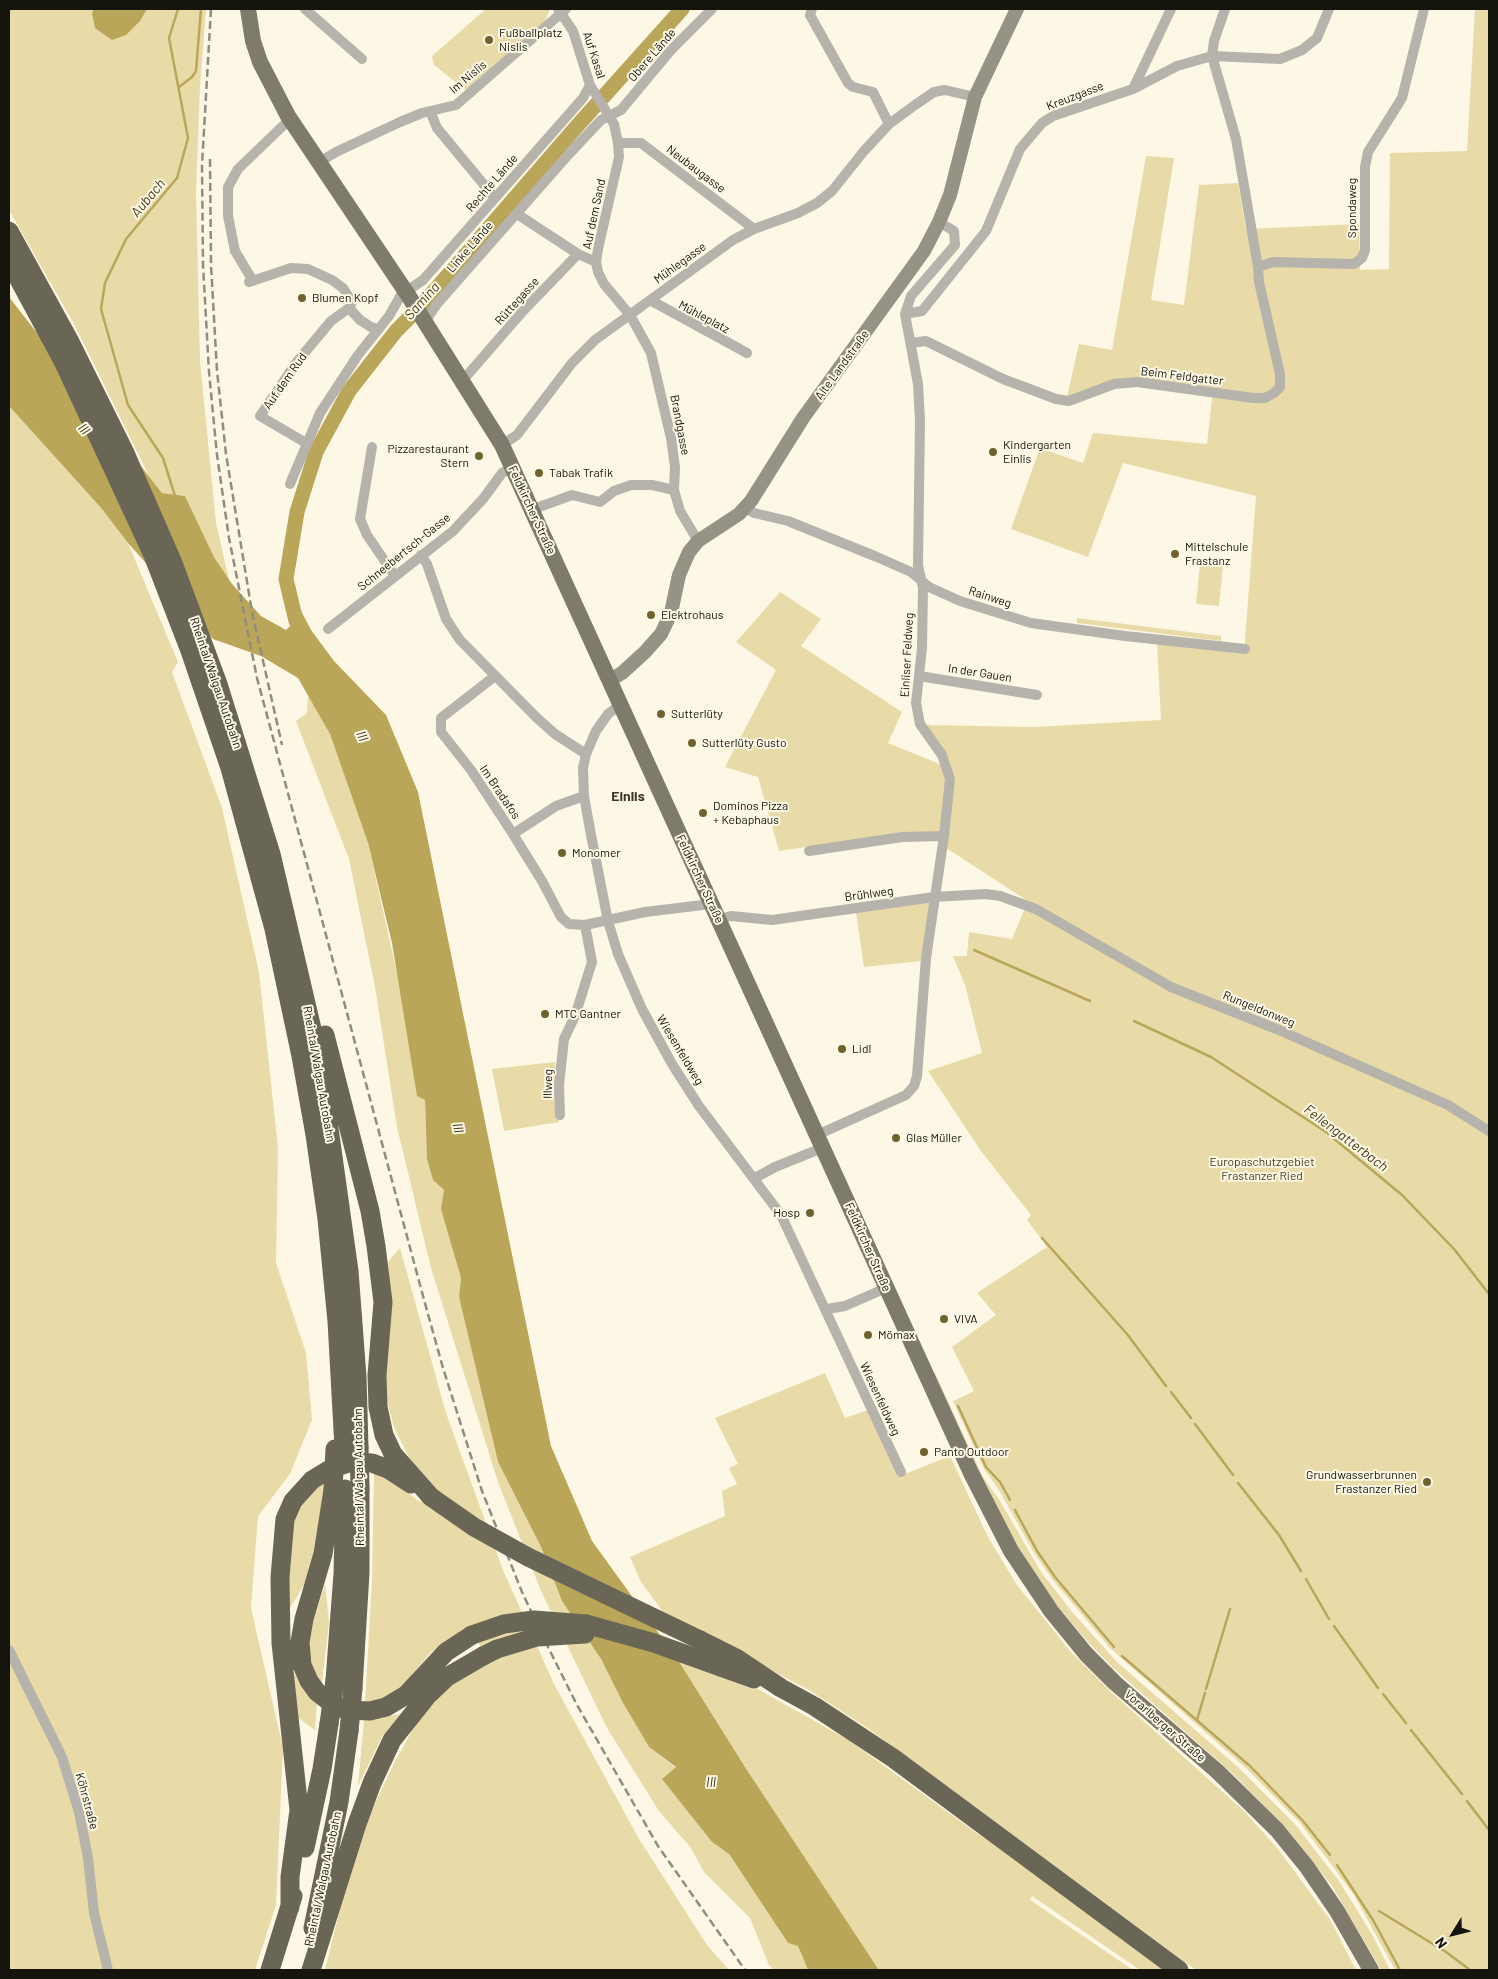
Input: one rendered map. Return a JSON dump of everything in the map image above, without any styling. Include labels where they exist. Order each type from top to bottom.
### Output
[{"type":"highway","name":"Rheintal/Walgau Autobahn","points":[[9,231],[70,340],[136,478],[173,563],[207,652],[237,740],[265,835],[295,952],[312,1029],[349,1271],[357,1377],[346,1448]]},
{"type":"highway","name":"Rheintal/Walgau Autobahn","points":[[11,266],[64,363],[110,458],[153,555],[189,648],[230,768],[274,929],[316,1143],[329,1238],[346,1448],[343,1583],[329,1724],[312,1817],[290,1907],[270,1970]]},
{"type":"highway","points":[[295,952],[317,1004],[370,1211],[383,1302],[377,1375],[378,1407],[384,1435],[393,1454],[431,1497]]},
{"type":"highway","points":[[290,1907],[290,1877],[299,1810],[281,1643],[280,1577],[285,1519],[293,1502],[312,1480],[330,1469],[352,1462],[372,1463],[388,1469],[474,1527],[528,1557],[700,1640],[754,1669],[781,1688],[814,1706],[893,1758],[1179,1970]]},
{"type":"highway","name":"Rheintal/Walgau Autobahn","points":[[303,1970],[326,1873],[339,1802],[353,1688],[360,1573],[346,1489]]},
{"type":"highway","points":[[346,1489],[323,1554],[304,1619],[300,1642],[300,1657],[305,1673],[317,1692],[335,1706],[347,1710],[370,1711],[386,1707],[406,1695],[446,1652],[472,1635],[504,1624],[534,1620],[586,1624],[618,1635],[654,1643],[781,1688]]},
{"type":"highway","points":[[310,1970],[372,1783],[392,1740],[428,1695],[447,1678],[497,1649],[537,1638],[562,1634],[618,1635]]},
{"type":"main road","points":[[248,9],[253,41],[260,62],[290,119],[407,294]]},
{"type":"main road","name":"Alte Landstraße","points":[[610,680],[622,673],[661,634],[672,613],[683,562],[698,541],[746,508],[803,418],[924,251],[950,195],[976,97],[1017,9]]},
{"type":"main road","name":"Feldkircher Straße","points":[[407,294],[463,380],[502,445],[971,1473]]},
{"type":"main road","name":"Vorarlberger Straße","points":[[971,1473],[1011,1551],[1059,1621],[1086,1654],[1115,1683],[1218,1772],[1277,1830],[1307,1867],[1338,1911],[1371,1970]]},
{"type":"street","points":[[305,9],[362,59]]},
{"type":"street","name":"Obere Lände","points":[[607,113],[621,110],[671,50],[712,9]]},
{"type":"street","points":[[812,9],[810,15],[848,83],[853,87],[873,92],[889,124]]},
{"type":"street","points":[[1133,89],[1171,9]]},
{"type":"street","points":[[1225,9],[1214,41],[1212,56],[1236,139],[1258,267]]},
{"type":"street","name":"Kreuzgasse","points":[[905,314],[922,311],[986,231],[1020,149],[1042,123],[1053,116],[1133,89],[1177,66],[1212,56],[1280,59],[1302,50],[1317,38],[1329,9]]},
{"type":"street","name":"Spondaweg","points":[[1258,267],[1273,262],[1354,264],[1362,258],[1365,250],[1365,167],[1368,152],[1402,98],[1424,9]]},
{"type":"street","name":"Auf Kasal","points":[[562,10],[573,32],[591,88],[607,113]]},
{"type":"street","name":"Im Nislis","points":[[318,163],[336,152],[391,126],[430,111],[456,104],[562,10]]},
{"type":"street","name":"Rechte Lände","points":[[407,294],[423,280],[591,88]]},
{"type":"street","name":"Mühlegasse","points":[[502,445],[517,435],[572,363],[595,340],[733,240],[754,229],[798,213],[825,197],[889,124],[934,92],[946,90],[976,97]]},
{"type":"street","points":[[430,111],[437,128],[495,198]]},
{"type":"street","name":"Auf dem Sand","points":[[607,113],[614,124],[619,157],[596,262],[604,284],[630,315]]},
{"type":"street","name":"Linke Lände","points":[[424,320],[607,113]]},
{"type":"street","points":[[290,119],[238,169],[228,187],[228,216],[235,251],[251,282],[298,266],[332,280],[343,288],[352,302],[349,308],[366,323],[379,329]]},
{"type":"street","name":"Neubaugasse","points":[[618,143],[641,143],[754,229]]},
{"type":"street","points":[[517,214],[578,254],[596,262]]},
{"type":"street","points":[[905,314],[912,296],[955,245],[954,231],[939,222]]},
{"type":"street","name":"Rüttegasse","points":[[463,380],[523,311],[578,254]]},
{"type":"street","name":"Beim Feldgatter","points":[[910,343],[926,342],[1003,379],[1056,399],[1069,401],[1114,384],[1137,382],[1265,398],[1280,387],[1280,374],[1259,282],[1258,267]]},
{"type":"street","points":[[290,484],[320,413],[339,383],[407,294]]},
{"type":"street","name":"Mühleplatz","points":[[650,300],[747,354]]},
{"type":"street","name":"Auf dem Rud","points":[[306,443],[260,416],[296,363],[331,321],[349,308]]},
{"type":"street","name":"Einliser Feldweg","points":[[820,1142],[906,1095],[914,1086],[917,1076],[934,897],[944,836],[950,778],[942,755],[920,724],[916,703],[922,648],[921,579],[918,565],[919,389],[905,314]]},
{"type":"street","name":"Brandgasse","points":[[630,315],[652,352],[671,438],[675,467],[674,490],[680,512],[698,541]]},
{"type":"street","points":[[372,446],[360,519],[367,536],[395,576]]},
{"type":"street","name":"Schneebertsch-Gasse","points":[[328,629],[453,530],[483,498],[502,473],[512,467]]},
{"type":"street","points":[[531,510],[572,495],[600,502],[614,491],[631,485],[652,485],[674,490]]},
{"type":"street","name":"Rainweg","points":[[746,508],[754,514],[788,521],[877,557],[960,601],[1031,623],[1125,636],[1245,649]]},
{"type":"street","points":[[421,555],[427,564],[446,619],[460,640],[543,723],[586,754]]},
{"type":"street","name":"Im Bradafos","points":[[494,676],[442,718],[441,732],[471,770],[513,834],[542,881],[561,917],[569,924],[608,921]]},
{"type":"street","name":"In der Gauen","points":[[919,676],[1037,695]]},
{"type":"street","name":"Wiesenfeldweg","points":[[621,704],[606,717],[586,754],[584,796],[608,921],[628,978],[672,1064],[699,1106],[755,1178],[785,1221],[827,1309],[846,1357],[902,1472]]},
{"type":"street","points":[[513,834],[556,806],[584,796]]},
{"type":"street","points":[[809,851],[902,837],[944,836]]},
{"type":"street","name":"Brühlweg","points":[[715,912],[731,916],[772,920],[934,897],[986,894],[1024,903]]},
{"type":"street","name":"Rungeldonweg","points":[[1024,903],[1160,982],[1271,1027],[1448,1105],[1489,1132]]},
{"type":"street","points":[[608,921],[645,912],[715,912]]},
{"type":"street","name":"Illweg","points":[[560,1115],[559,1085],[564,1039],[576,1016],[592,962],[585,924]]},
{"type":"street","points":[[755,1178],[820,1142]]},
{"type":"street","points":[[827,1309],[845,1306],[886,1288]]},
{"type":"street","name":"Köhrstraße","points":[[9,1650],[62,1757],[79,1812],[88,1858],[94,1913],[108,1970]]},
{"type":"green space","points":[[9,9],[206,9],[200,86],[196,193],[200,361],[216,523],[229,580],[214,557],[185,496],[162,493],[149,476],[74,324],[9,210]]},
{"type":"green space","name":"Fußballplatz Nislis","points":[[486,9],[549,9],[549,12],[545,21],[467,91],[434,65],[432,56]]},
{"type":"green space","name":"Europaschutzgebiet Frastanzer Ried","points":[[1475,9],[1489,9],[1489,1970],[1395,1970],[1354,1895],[1300,1823],[1247,1769],[1110,1648],[1052,1579],[1034,1553],[999,1490],[984,1469],[953,1401],[974,1391],[952,1347],[996,1315],[977,1293],[1047,1247],[1027,1220],[1031,1215],[981,1151],[928,1071],[982,1053],[965,985],[953,956],[967,956],[969,932],[1012,939],[1028,901],[946,848],[947,833],[903,833],[779,851],[758,777],[725,767],[776,670],[736,642],[780,592],[821,619],[801,646],[902,712],[888,743],[952,769],[924,725],[1034,727],[1161,720],[1157,642],[1244,653],[1256,496],[1123,463],[1088,557],[1011,529],[1040,448],[1083,463],[1093,433],[1207,444],[1213,390],[1117,379],[1067,397],[1079,344],[1112,350],[1146,156],[1174,158],[1151,300],[1184,305],[1199,185],[1238,183],[1246,229],[1359,224],[1360,270],[1389,269],[1390,153],[1467,151]]},
{"type":"green space","points":[[9,406],[102,509],[128,543],[178,662],[172,672],[222,808],[259,972],[278,1148],[276,1263],[306,1353],[312,1420],[290,1474],[258,1516],[251,1608],[283,1748],[276,1905],[255,1970],[9,1970]]},
{"type":"green space","points":[[1200,564],[1223,566],[1219,606],[1196,604]]},
{"type":"green space","points":[[1077,618],[1221,636],[1221,641],[1077,623]]},
{"type":"green space","points":[[308,694],[330,734],[368,843],[425,1100],[427,1159],[433,1180],[444,1190],[442,1209],[461,1278],[459,1297],[498,1462],[541,1547],[562,1601],[601,1659],[623,1703],[649,1747],[676,1768],[663,1778],[712,1842],[729,1854],[788,1943],[798,1946],[808,1970],[774,1970],[769,1965],[750,1918],[704,1872],[691,1848],[659,1811],[607,1728],[541,1591],[498,1482],[431,1268],[397,1127],[375,987],[349,859],[296,721],[307,713]]},
{"type":"green space","points":[[939,891],[931,960],[864,967],[855,906]]},
{"type":"green space","points":[[555,1062],[559,1122],[504,1131],[492,1069]]},
{"type":"green space","points":[[400,1248],[446,1413],[503,1570],[554,1684],[639,1839],[707,1945],[729,1970],[325,1970],[356,1844],[391,1769],[421,1714],[431,1707],[448,1686],[488,1662],[470,1626],[431,1652],[402,1687],[383,1702],[365,1704],[372,1580],[374,1472],[387,1477],[420,1502],[430,1485],[417,1474],[394,1427],[386,1397],[386,1358],[391,1309],[388,1262]]},
{"type":"green space","points":[[934,1371],[983,1477],[1000,1501],[1041,1572],[1073,1613],[1117,1662],[1239,1768],[1294,1823],[1339,1881],[1373,1936],[1390,1970],[1381,1970],[1332,1886],[1287,1829],[1233,1774],[1112,1667],[1084,1638],[1050,1597],[1011,1538],[931,1375]]},
{"type":"green space","points":[[825,1373],[845,1418],[868,1410],[900,1476],[950,1456],[988,1537],[1017,1585],[1070,1651],[1110,1691],[1244,1811],[1278,1849],[1331,1921],[1356,1970],[1196,1970],[869,1729],[807,1689],[664,1613],[641,1582],[630,1557],[725,1516],[722,1491],[737,1484],[729,1468],[738,1464],[715,1418]]},
{"type":"green space","points":[[327,1477],[310,1575],[285,1616],[288,1535],[301,1497]]},
{"type":"green space","points":[[325,1584],[329,1622],[322,1683],[308,1669],[309,1636]]},
{"type":"green space","points":[[678,1660],[754,1690],[756,1688],[850,1741],[978,1834],[1003,1849],[1167,1970],[1140,1970],[1032,1896],[1030,1900],[1133,1970],[879,1970],[745,1767]]},
{"type":"green space","points":[[292,1670],[317,1702],[315,1730],[297,1717]]},
{"type":"green space","points":[[400,1714],[382,1737],[358,1786],[364,1720]]},
{"type":"water","points":[[94,9],[147,9],[140,21],[126,35],[112,40],[95,28],[92,13]]},
{"type":"water","name":"Ill","points":[[9,297],[162,493],[185,496],[214,557],[232,584],[261,616],[286,630],[292,624],[289,607],[293,602],[297,603],[311,630],[334,661],[386,715],[418,792],[551,1446],[592,1541],[678,1660],[745,1767],[879,1970],[808,1970],[798,1946],[788,1943],[729,1854],[712,1842],[662,1779],[676,1767],[649,1747],[623,1703],[601,1659],[562,1601],[541,1547],[498,1462],[459,1297],[461,1278],[441,1209],[444,1190],[433,1180],[427,1159],[425,1100],[417,1096],[392,943],[368,843],[330,734],[298,678],[261,656],[213,639],[128,543],[102,509],[9,406]]},
{"type":"waterway","name":"Aubach","points":[[175,496],[163,458],[128,405],[101,309],[105,283],[126,239],[177,178],[188,138],[169,38],[178,9]]},
{"type":"waterway","points":[[179,87],[192,77],[196,71],[201,9]]},
{"type":"waterway","name":"Samina","points":[[296,621],[286,579],[297,512],[316,452],[349,391],[396,331],[423,304],[578,125],[682,9]]},
{"type":"waterway","name":"Fellengatterbach","points":[[974,950],[1090,1001]]},
{"type":"waterway","name":"Fellengatterbach","points":[[1134,1021],[1211,1057],[1326,1132],[1402,1195],[1454,1249],[1489,1294]]},
{"type":"waterway","points":[[1042,1238],[1127,1334],[1166,1386]]},
{"type":"waterway","points":[[1171,1392],[1191,1418]]},
{"type":"waterway","points":[[958,1406],[986,1467],[1000,1482],[1010,1500]]},
{"type":"waterway","points":[[1195,1424],[1233,1475]]},
{"type":"waterway","points":[[1238,1483],[1279,1535],[1301,1571]]},
{"type":"waterway","points":[[1015,1510],[1037,1551],[1055,1577],[1114,1647]]},
{"type":"waterway","points":[[1306,1579],[1329,1619]]},
{"type":"waterway","points":[[1206,1689],[1230,1609]]},
{"type":"waterway","points":[[1334,1626],[1378,1688]]},
{"type":"waterway","points":[[1122,1656],[1250,1766],[1303,1821],[1330,1855]]},
{"type":"waterway","points":[[1197,1720],[1205,1693]]},
{"type":"waterway","points":[[1383,1694],[1406,1723]]},
{"type":"waterway","points":[[1411,1730],[1462,1794]]},
{"type":"waterway","points":[[1467,1801],[1489,1830]]},
{"type":"waterway","points":[[1337,1865],[1373,1920],[1400,1970]]},
{"type":"waterway","points":[[1379,1911],[1446,1952],[1470,1970]]},
{"type":"railway","points":[[211,9],[202,165],[203,265],[209,372],[217,455],[229,538],[257,678],[423,1296],[443,1368],[482,1491],[522,1592],[546,1643],[577,1705],[658,1846],[745,1970]]},
{"type":"railway","points":[[210,159],[211,265],[217,371],[226,454],[252,612],[282,745]]},
{"type":"place","name":"Fußballplatz Nislis","points":[[489,40]]},
{"type":"place","name":"Blumen Kopf","points":[[302,298]]},
{"type":"place","name":"Kindergarten Einlis","points":[[993,452]]},
{"type":"place","name":"Pizzarestaurant Stern","points":[[479,456]]},
{"type":"place","name":"Tabak Trafik","points":[[539,473]]},
{"type":"place","name":"Mittelschule Frastanz","points":[[1175,554]]},
{"type":"place","name":"Elektrohaus","points":[[651,615]]},
{"type":"place","name":"Sutterlüty","points":[[661,714]]},
{"type":"place","name":"Sutterlüty Gusto","points":[[692,743]]},
{"type":"place","name":"Dominos Pizza + Kebaphaus","points":[[703,813]]},
{"type":"place","name":"Monomer","points":[[562,853]]},
{"type":"place","name":"MTC Gantner","points":[[545,1014]]},
{"type":"place","name":"Lidl","points":[[842,1049]]},
{"type":"place","name":"Glas Müller","points":[[896,1138]]},
{"type":"place","name":"Hosp","points":[[810,1213]]},
{"type":"place","name":"VIVA","points":[[944,1319]]},
{"type":"place","name":"Mömax","points":[[868,1335]]},
{"type":"place","name":"Panto Outdoor","points":[[924,1452]]},
{"type":"place","name":"Grundwasserbrunnen Frastanzer Ried","points":[[1427,1482]]},
{"type":"district","name":"Einlis","points":[[628,796]]}]
